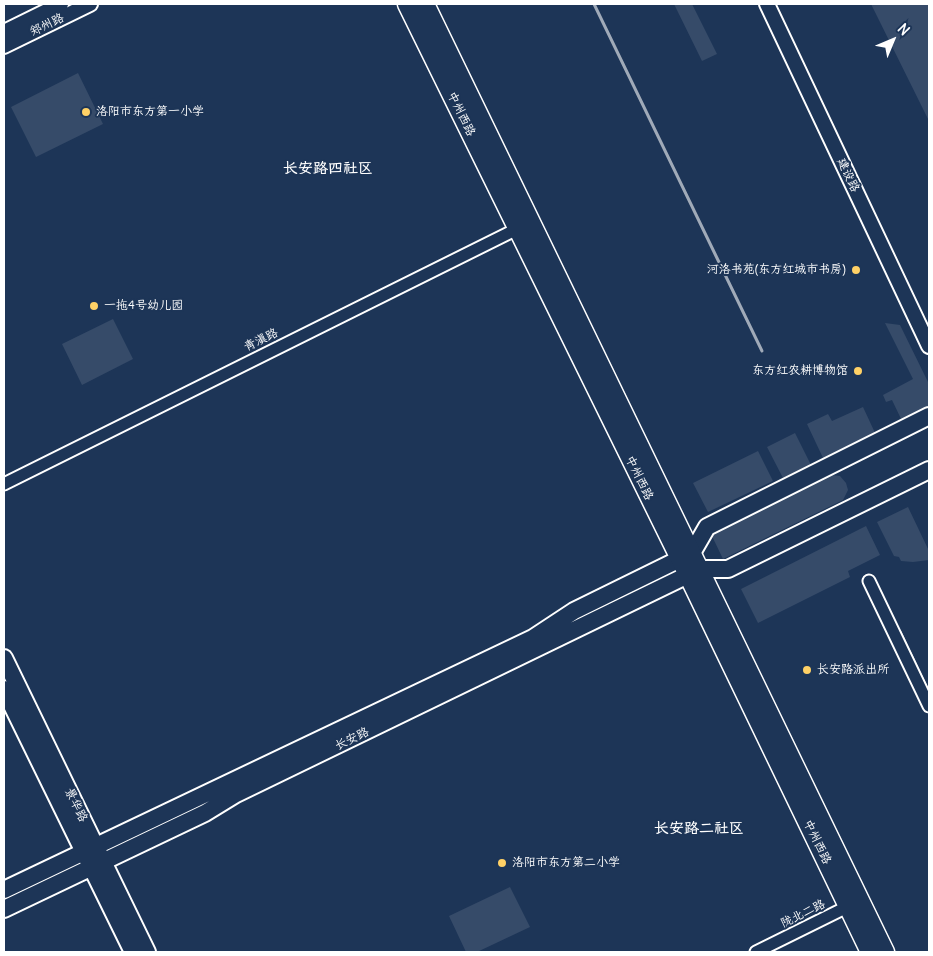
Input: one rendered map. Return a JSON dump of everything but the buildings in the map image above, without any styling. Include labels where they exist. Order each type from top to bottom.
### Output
[{"type":"main road","name":"中州西路","points":[[407,4],[524,226],[855,904],[885,952]]},
{"type":"main road","name":"中州西路","points":[[425,4],[524,226]]},
{"type":"main road","points":[[686,556],[707,527],[929,416]]},
{"type":"main road","points":[[694,572],[728,569],[929,470]]},
{"type":"main road","name":"长安路","points":[[4,890],[533,638],[574,611],[686,556]]},
{"type":"main road","name":"长安路","points":[[4,909],[205,813],[236,794],[694,572]]},
{"type":"main road","name":"景华路","points":[[4,658],[90,849]]},
{"type":"main road","name":"景华路","points":[[4,689],[147,952]]},
{"type":"main road","name":"景华路","points":[[98,865],[133,952]]},
{"type":"main road","name":"中州西路","points":[[855,904],[870,952]]},
{"type":"street","name":"郑州路","points":[[4,32],[61,4]]},
{"type":"street","name":"建设路","points":[[767,4],[929,346]]},
{"type":"street","name":"建设路","points":[[774,4],[929,328]]},
{"type":"street","name":"郑州路","points":[[4,46],[83,5]]},
{"type":"street","name":"青滇路","points":[[4,484],[524,226]]},
{"type":"street","points":[[869,581],[929,706]]},
{"type":"street","name":"陇北二路","points":[[756,952],[855,904]]},
{"type":"shaded area","points":[[674,4],[692,4],[717,54],[702,61]]},
{"type":"shaded area","points":[[871,4],[929,4],[928,119]]},
{"type":"shaded area","points":[[78,73],[103,124],[36,157],[11,107]]},
{"type":"shaded area","points":[[113,319],[133,359],[82,385],[62,344]]},
{"type":"shaded area","points":[[885,323],[900,325],[929,384],[929,410],[903,423],[892,400],[886,402],[883,395],[913,379]]},
{"type":"shaded area","points":[[863,407],[876,435],[824,460],[807,424],[828,414],[832,421]]},
{"type":"shaded area","points":[[795,433],[811,465],[783,478],[767,447]]},
{"type":"shaded area","points":[[758,451],[773,481],[708,512],[693,483]]},
{"type":"shaded area","points":[[831,475],[840,476],[846,483],[848,490],[843,500],[723,559],[711,534]]},
{"type":"shaded area","points":[[908,507],[929,551],[929,560],[901,561],[899,557],[894,556],[877,522]]},
{"type":"shaded area","points":[[866,526],[880,555],[848,571],[850,577],[758,623],[741,589]]},
{"type":"shaded area","points":[[510,887],[530,927],[477,952],[466,952],[449,916]]},
{"type":"waterway","points":[[594,4],[762,351]]},
{"type":"waterway","points":[[900,632],[929,693]]},
{"type":"place","name":"洛阳市东方第一小学","points":[[86,112]]},
{"type":"place","name":"河洛书苑(东方红城市书房)","points":[[856,270]]},
{"type":"place","name":"一拖4号幼儿园","points":[[94,306]]},
{"type":"place","name":"东方红农耕博物馆","points":[[858,371]]},
{"type":"place","name":"长安路派出所","points":[[807,670]]},
{"type":"place","name":"洛阳市东方第二小学","points":[[502,863]]},
{"type":"district","name":"长安路四社区","points":[[328,169]]},
{"type":"district","name":"长安路二社区","points":[[699,829]]}]
